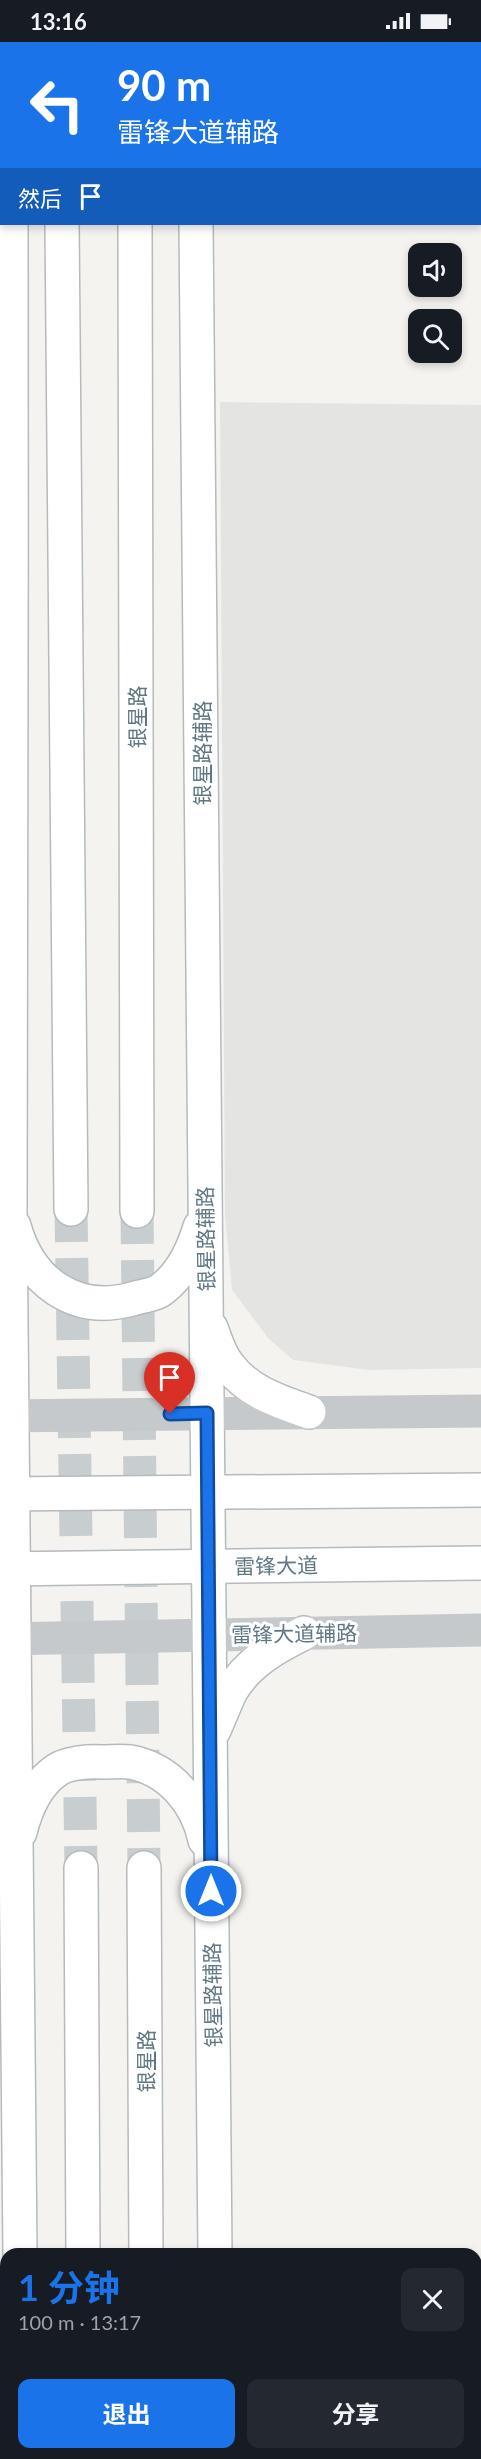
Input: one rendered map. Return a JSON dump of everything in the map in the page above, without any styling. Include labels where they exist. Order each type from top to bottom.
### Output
[{"type":"main road","points":[[62,225],[71,1209]]},
{"type":"main road","name":"银星路","points":[[135,225],[137,1211]]},
{"type":"main road","name":"银星路辅路","points":[[196,225],[215,2248]]},
{"type":"main road","points":[[7,231],[12,715],[10,1310],[6,1416],[6,1639],[13,1741],[20,2248]]},
{"type":"main road","points":[[10,1209],[18,1239],[32,1264],[53,1288],[88,1304],[118,1303],[161,1290],[183,1267],[196,1240],[205,1210]]},
{"type":"main road","points":[[0,1341],[10,1310]]},
{"type":"main road","points":[[206,1318],[229,1366],[241,1379],[260,1393],[309,1412]]},
{"type":"main road","points":[[6,1494],[481,1490]]},
{"type":"main road","name":"雷锋大道","points":[[6,1568],[481,1563]]},
{"type":"main road","points":[[210,1740],[231,1691],[246,1670],[278,1646],[304,1633]]},
{"type":"main road","points":[[0,1698],[6,1711],[13,1741]]},
{"type":"main road","points":[[14,1860],[22,1822],[35,1791],[58,1769],[92,1761],[130,1762],[165,1775],[186,1797],[203,1831],[211,1868]]},
{"type":"main road","points":[[81,1868],[83,2248]]},
{"type":"main road","name":"银星路","points":[[144,1868],[146,2248]]},
{"type":"street","points":[[6,1416],[481,1411]]},
{"type":"street","name":"雷锋大道辅路","points":[[6,1639],[481,1630]]},
{"type":"shaded area","points":[[220,402],[481,405],[481,1368],[369,1370],[293,1360],[268,1338],[232,1290],[225,1216]]},
{"type":"tunnel","points":[[71,1209],[81,1868]]},
{"type":"tunnel","points":[[137,1211],[144,1868]]},
{"type":"route","points":[[170,1414],[207,1413],[211,1891]]}]
